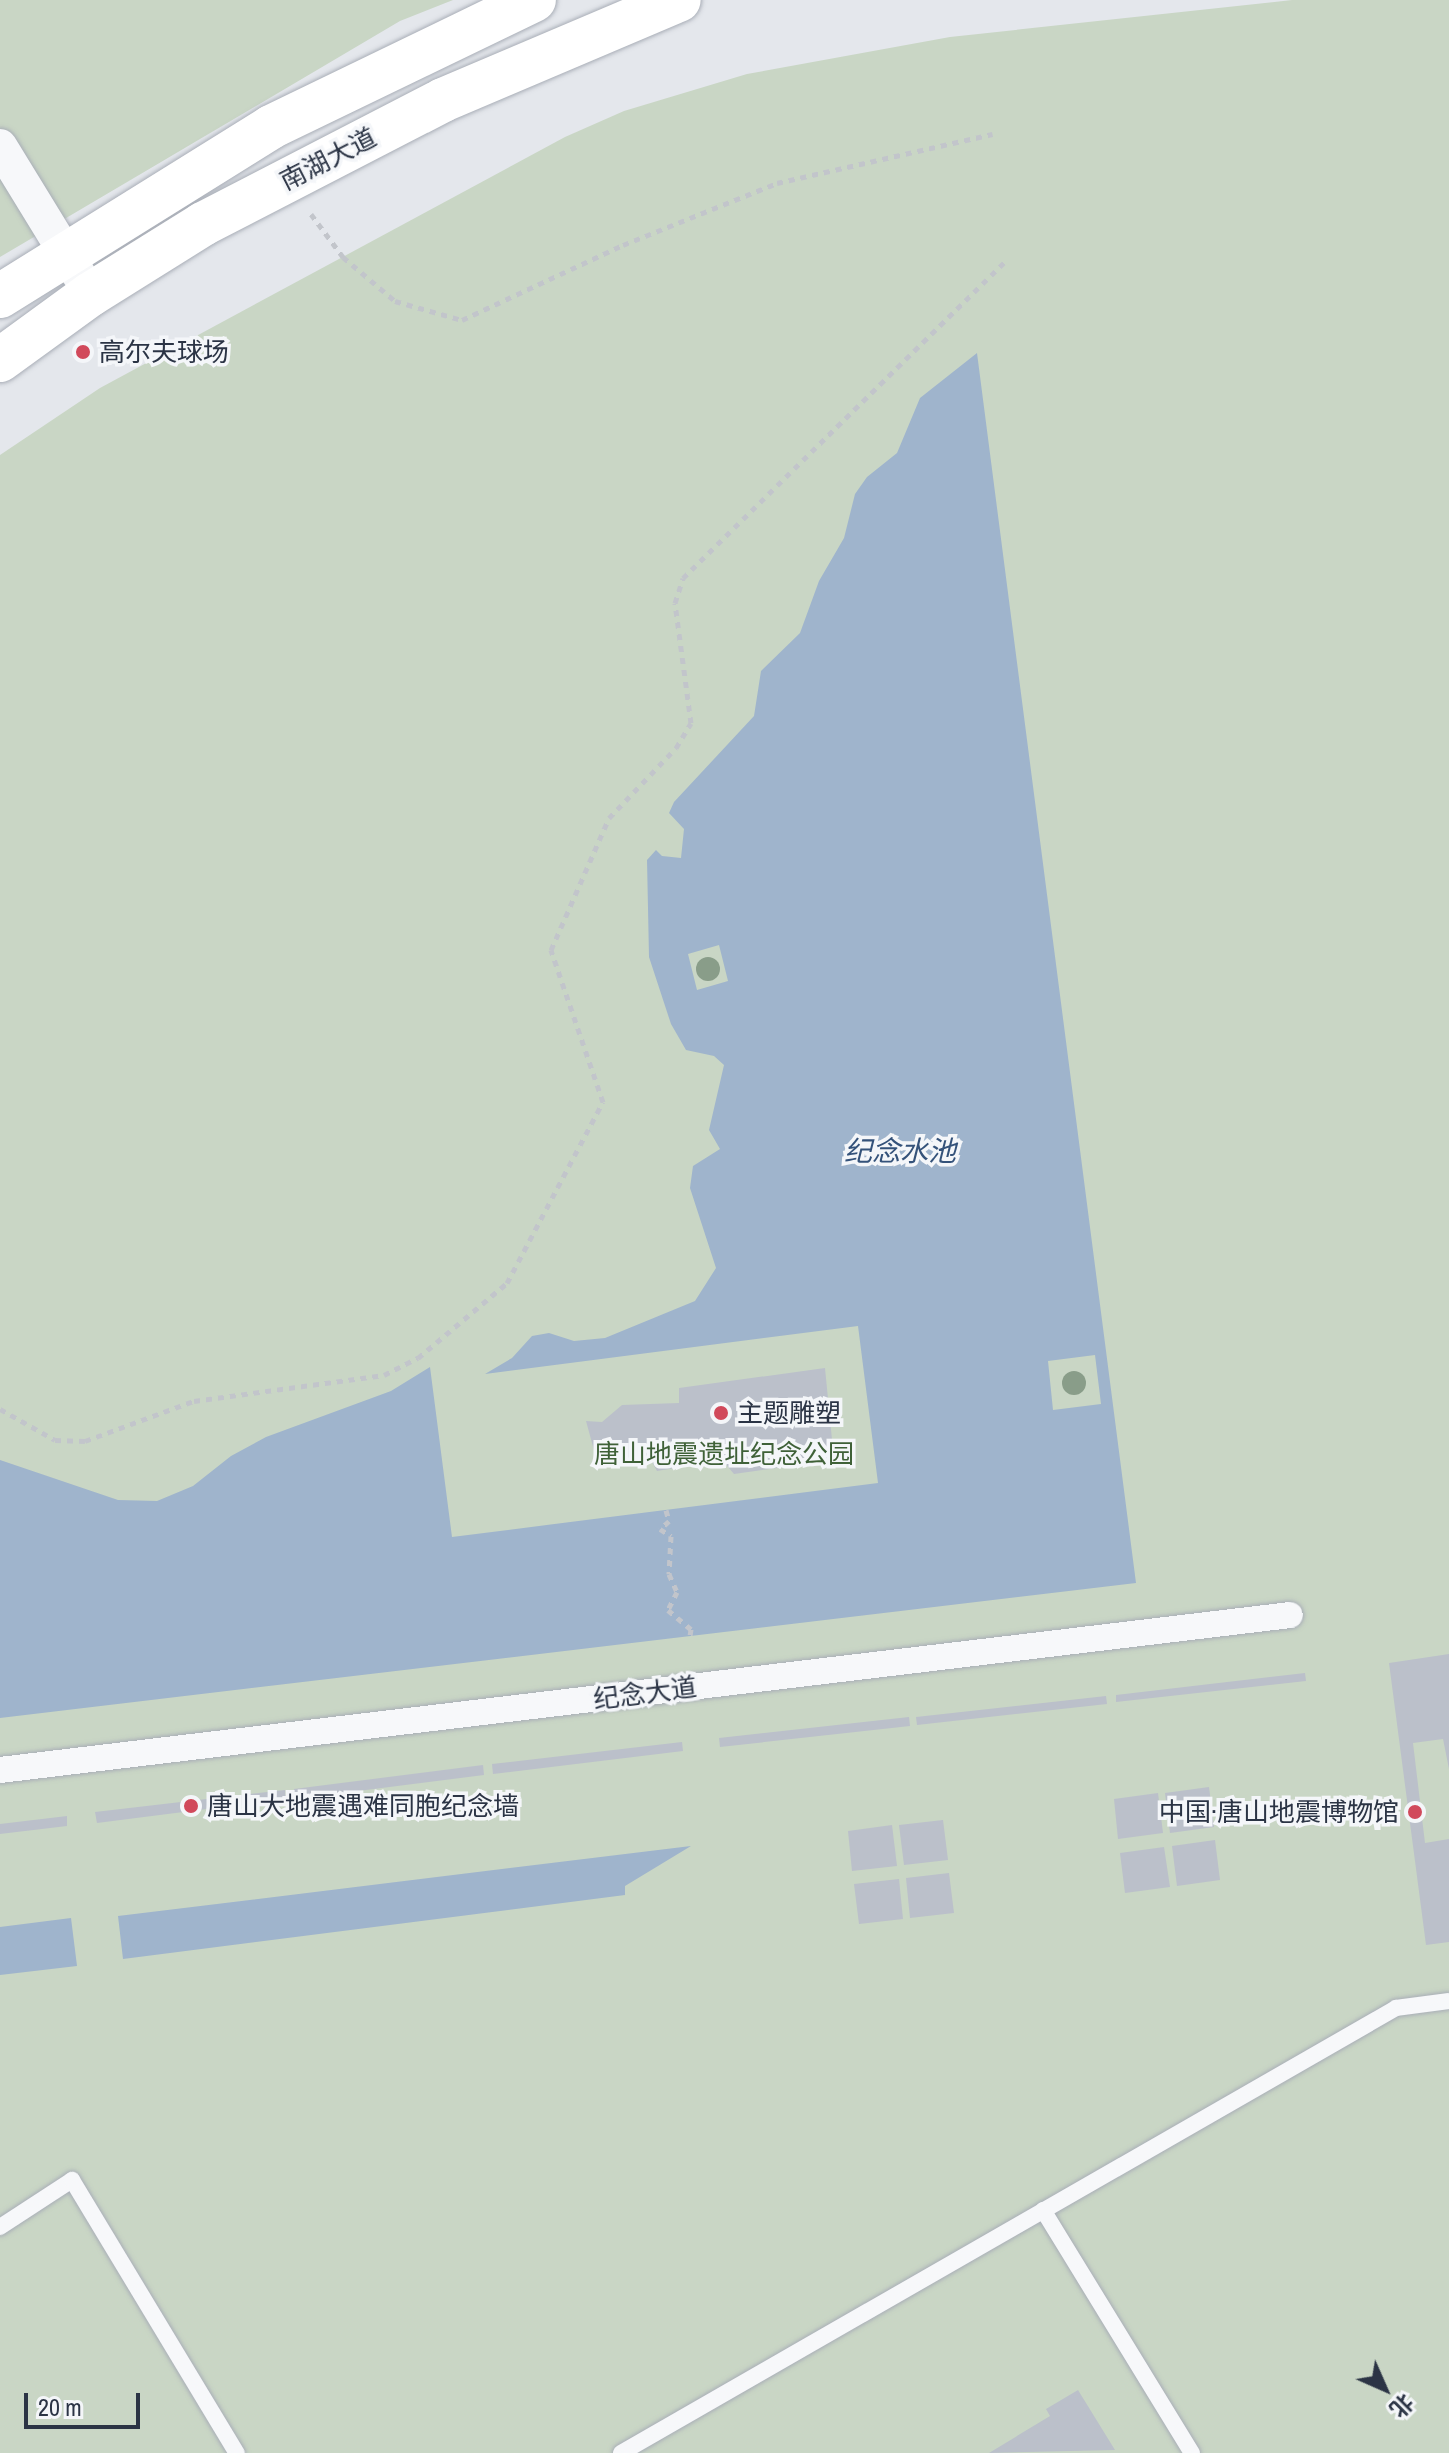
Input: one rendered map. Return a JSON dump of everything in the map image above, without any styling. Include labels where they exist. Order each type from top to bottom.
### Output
[{"type":"highway","name":"南湖大道","points":[[0,296],[66,252],[271,127],[534,0]]},
{"type":"highway","name":"南湖大道","points":[[0,360],[91,294],[203,224],[443,100],[679,0]]},
{"type":"street","points":[[0,146],[37,201],[91,294]]},
{"type":"street","name":"纪念大道","points":[[0,1770],[1290,1615]]},
{"type":"lane","points":[[621,2453],[1396,2008],[1449,2001]]},
{"type":"lane","points":[[0,2227],[72,2180],[237,2453]]},
{"type":"lane","points":[[1043,2210],[1192,2453]]},
{"type":"path","points":[[286,181],[343,257],[395,301],[462,320],[623,245],[777,183],[992,134]]},
{"type":"path","points":[[0,1409],[55,1440],[85,1441],[194,1401],[384,1375],[418,1358],[507,1283],[603,1102],[551,950],[609,818],[676,748],[691,723],[675,603],[683,578],[1006,261]]},
{"type":"path","points":[[666,1510],[669,1521],[660,1529],[671,1536],[669,1574],[677,1592],[668,1610],[691,1629],[690,1636]]},
{"type":"green space","points":[[0,0],[453,0],[400,21],[0,257]]},
{"type":"green space","name":"唐山地震遗址纪念公园","points":[[1292,0],[1449,0],[1449,2453],[0,2453],[0,455],[100,388],[565,137],[624,111],[747,74],[950,37]]},
{"type":"water","name":"纪念水池","points":[[977,353],[1136,1583],[0,1718],[0,1460],[118,1500],[157,1501],[193,1486],[231,1456],[266,1437],[391,1391],[430,1367],[452,1537],[878,1483],[858,1326],[485,1374],[512,1358],[532,1336],[549,1333],[574,1341],[605,1338],[695,1301],[716,1268],[690,1188],[693,1166],[720,1149],[709,1130],[724,1065],[714,1056],[686,1050],[671,1024],[649,957],[647,860],[656,850],[662,856],[681,858],[684,829],[669,813],[674,802],[754,716],[761,671],[800,633],[819,581],[844,538],[855,494],[867,477],[897,453],[920,398]],"holes":[[[719,945],[728,981],[697,990],[688,954]],[[1095,1355],[1101,1404],[1053,1410],[1048,1361]]]},
{"type":"water","points":[[691,1846],[625,1886],[625,1895],[123,1959],[118,1916]]},
{"type":"water","points":[[71,1918],[77,1966],[0,1975],[0,1927]]},
{"type":"building","name":"主题雕塑","points":[[825,1368],[834,1460],[734,1474],[722,1460],[657,1471],[652,1462],[595,1454],[586,1421],[602,1422],[622,1405],[679,1403],[679,1388]]},
{"type":"building","name":"中国·唐山地震博物馆","points":[[1449,1654],[1449,1769],[1443,1739],[1413,1743],[1425,1843],[1449,1839],[1449,1942],[1426,1945],[1389,1663]]},
{"type":"building","points":[[1305,1673],[1306,1681],[1116,1702],[1116,1695]]},
{"type":"building","points":[[1106,1696],[1107,1704],[917,1725],[916,1717]]},
{"type":"building","points":[[909,1717],[910,1726],[720,1747],[719,1738]]},
{"type":"building","name":"唐山大地震遇难同胞纪念墙","points":[[682,1742],[683,1751],[493,1774],[492,1764]]},
{"type":"building","name":"唐山大地震遇难同胞纪念墙","points":[[483,1765],[484,1775],[295,1799],[294,1789]]},
{"type":"building","points":[[1209,1787],[1214,1827],[1170,1833],[1165,1793]]},
{"type":"building","name":"唐山大地震遇难同胞纪念墙","points":[[285,1790],[286,1799],[97,1823],[95,1812]]},
{"type":"building","points":[[1158,1793],[1163,1833],[1118,1839],[1114,1799]]},
{"type":"building","points":[[67,1816],[67,1826],[0,1834],[0,1824]]},
{"type":"building","points":[[943,1820],[948,1860],[904,1865],[899,1825]]},
{"type":"building","points":[[892,1825],[897,1866],[852,1871],[848,1831]]},
{"type":"building","points":[[1215,1840],[1220,1880],[1177,1886],[1172,1846]]},
{"type":"building","points":[[1164,1847],[1170,1887],[1125,1893],[1120,1853]]},
{"type":"building","points":[[949,1873],[954,1913],[910,1918],[906,1878]]},
{"type":"building","points":[[899,1879],[903,1919],[859,1924],[854,1884]]},
{"type":"building","points":[[1078,2390],[1115,2450],[989,2453],[1050,2416],[1046,2409]]},
{"type":"place","name":"高尔夫球场","points":[[83,352]]},
{"type":"place","name":"主题雕塑","points":[[721,1413]]},
{"type":"place","name":"唐山大地震遇难同胞纪念墙","points":[[191,1806]]},
{"type":"place","name":"中国·唐山地震博物馆","points":[[1415,1812]]}]
